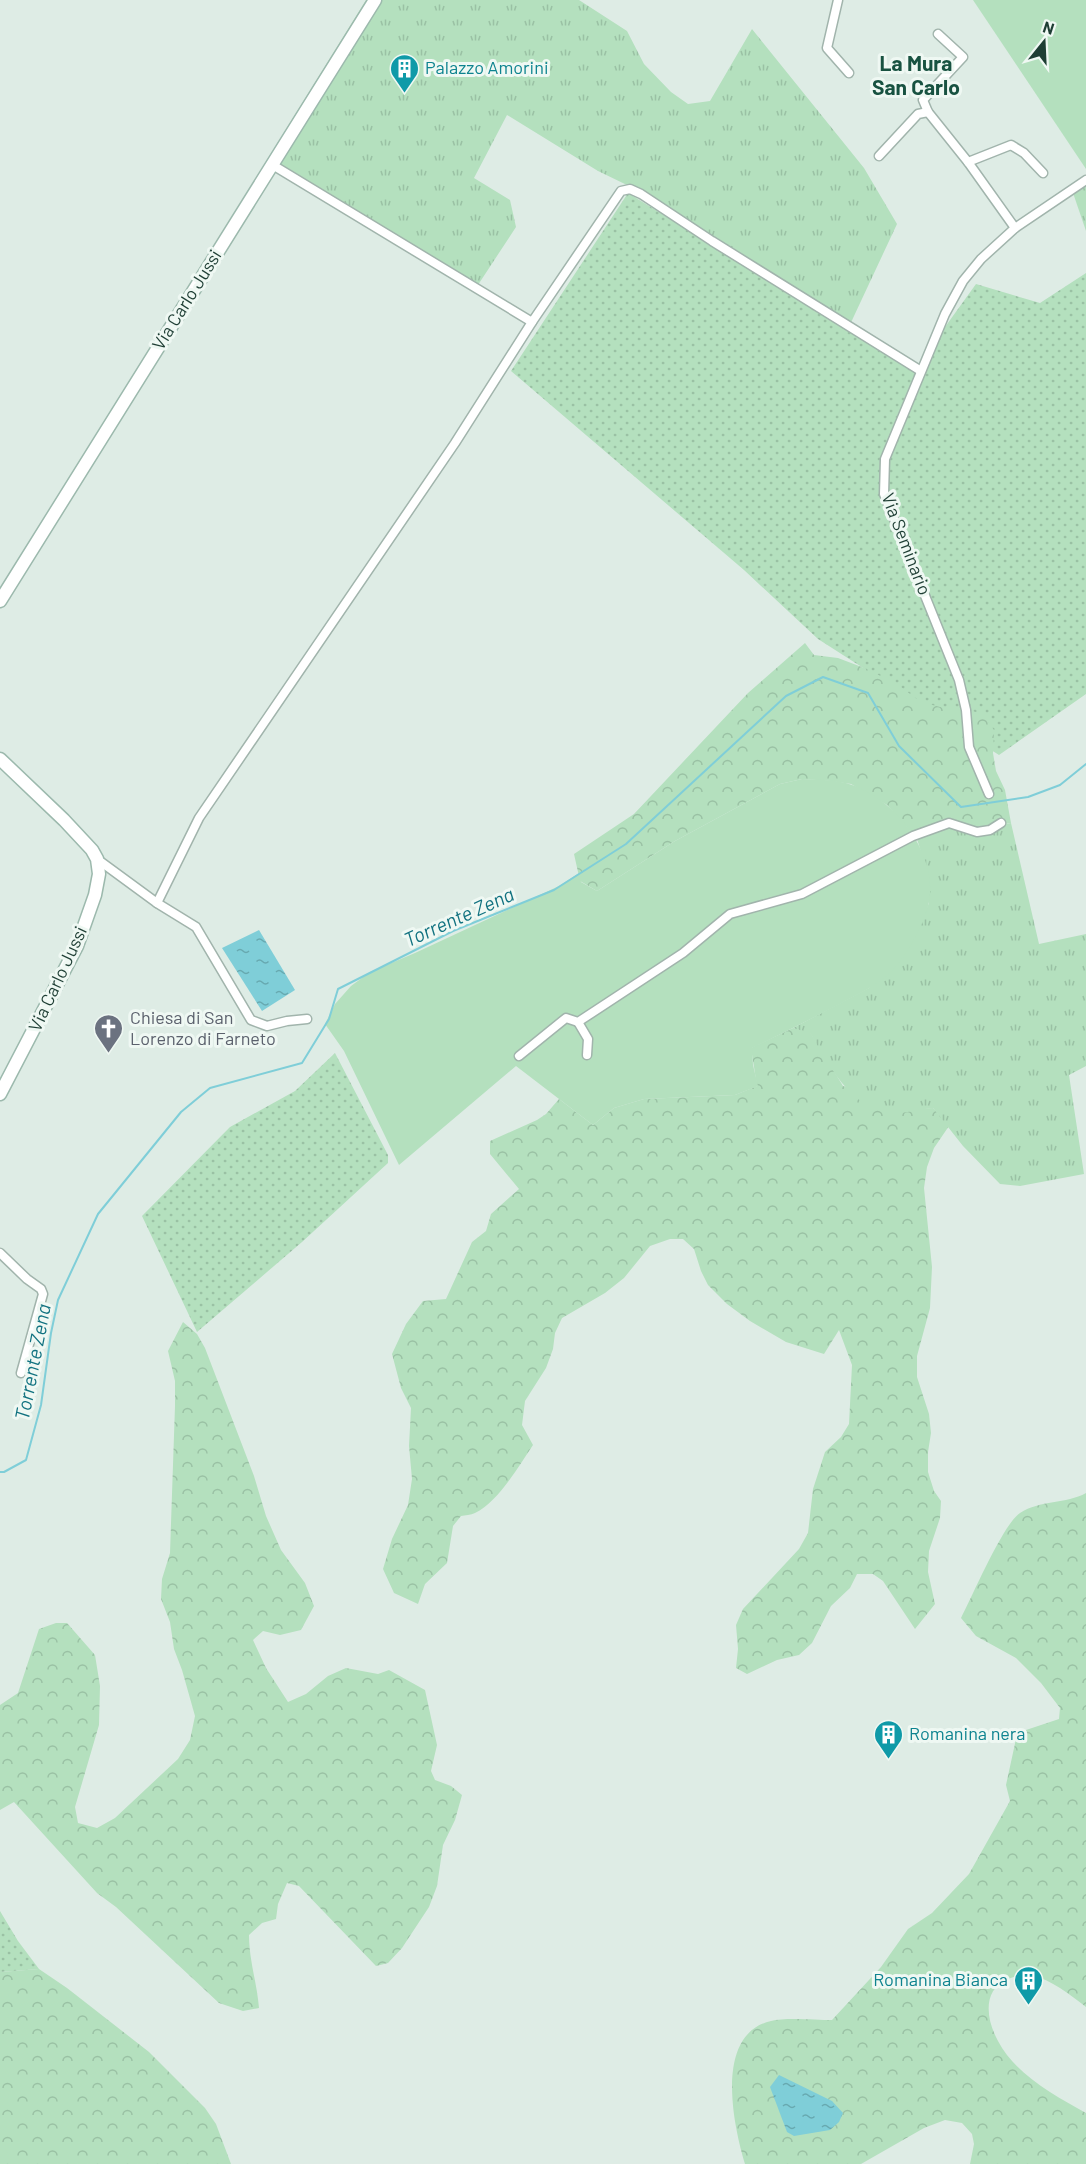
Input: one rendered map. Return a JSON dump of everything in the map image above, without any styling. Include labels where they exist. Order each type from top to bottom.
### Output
[{"type":"street","name":"Via Carlo Jussi","points":[[0,601],[375,0]]},
{"type":"street","points":[[838,0],[827,48],[849,73]]},
{"type":"street","points":[[938,34],[963,57],[923,100],[928,112],[968,162],[1015,228]]},
{"type":"street","points":[[879,156],[918,114],[928,112]]},
{"type":"street","points":[[968,162],[1011,145],[1024,153],[1043,173]]},
{"type":"street","points":[[271,164],[532,322]]},
{"type":"street","name":"Via Seminario","points":[[989,794],[969,747],[966,710],[959,680],[884,494],[885,459],[945,314],[963,281],[981,259],[1015,228],[1086,180]]},
{"type":"street","points":[[157,903],[199,818],[455,443],[532,322],[621,191],[630,189],[641,194],[921,371]]},
{"type":"street","points":[[0,759],[64,820],[92,850],[97,859],[157,903],[196,927],[251,1020],[267,1026],[307,1019]]},
{"type":"street","points":[[578,1022],[683,953],[730,914],[801,894],[913,836],[949,823],[977,832],[990,830],[1001,823]]},
{"type":"street","name":"Via Carlo Jussi","points":[[0,1094],[77,946],[95,895],[99,874],[97,859]]},
{"type":"street","points":[[519,1056],[566,1018],[578,1022],[588,1039],[587,1055]]},
{"type":"street","points":[[0,1252],[27,1280],[41,1289],[43,1294],[21,1373]]},
{"type":"green space","points":[[366,0],[579,0],[627,31],[644,64],[671,92],[688,104],[710,101],[752,29],[864,168],[897,224],[847,331],[629,186],[598,171],[507,115],[474,178],[510,200],[516,227],[476,288],[391,241],[267,160]]},
{"type":"green space","points":[[973,0],[1086,0],[1086,169]]},
{"type":"green space","points":[[1086,181],[1086,231],[1072,190]]},
{"type":"green space","points":[[628,193],[914,370],[976,284],[1040,303],[1086,273],[1086,694],[999,755],[818,639],[744,570],[511,371]]},
{"type":"green space","points":[[805,643],[814,655],[838,658],[867,669],[898,685],[921,702],[983,714],[994,730],[993,753],[996,771],[1005,790],[1011,823],[917,839],[887,805],[851,784],[802,779],[780,784],[675,841],[597,891],[580,881],[574,854],[634,814],[748,693]]},
{"type":"green space","points":[[802,779],[840,782],[868,792],[898,816],[920,848],[927,866],[930,884],[929,902],[915,939],[892,971],[859,994],[752,1048],[758,1086],[735,1095],[644,1099],[614,1108],[593,1125],[516,1066],[399,1165],[344,1051],[325,1024],[335,1004],[351,986],[370,972],[559,886],[579,873],[581,882],[597,891],[675,841],[780,784]]},
{"type":"green space","points":[[963,821],[988,828],[1011,823],[1039,944],[1086,934],[1086,1066],[1069,1075],[1084,1174],[1020,1186],[1000,1184],[963,1146],[933,1108],[891,1113],[863,1102],[842,1083],[810,1033],[793,1028],[869,988],[905,952],[915,936],[929,903],[927,871],[917,839]]},
{"type":"green space","points":[[793,1028],[810,1032],[843,1086],[916,1109],[933,1108],[949,1126],[934,1148],[927,1167],[924,1188],[932,1267],[930,1308],[917,1356],[917,1377],[929,1414],[931,1433],[928,1472],[934,1491],[941,1501],[940,1518],[929,1551],[928,1572],[935,1604],[915,1629],[883,1581],[873,1574],[857,1574],[850,1588],[831,1606],[812,1643],[799,1655],[777,1660],[747,1674],[736,1668],[738,1649],[736,1625],[743,1609],[799,1549],[808,1533],[813,1489],[825,1452],[841,1437],[849,1424],[852,1365],[839,1330],[824,1354],[786,1342],[750,1321],[727,1304],[708,1285],[694,1249],[683,1239],[670,1239],[650,1246],[624,1278],[605,1293],[562,1318],[555,1333],[553,1349],[546,1368],[525,1401],[522,1425],[533,1445],[492,1501],[475,1513],[461,1516],[453,1526],[447,1563],[425,1584],[418,1604],[394,1593],[383,1569],[392,1539],[408,1505],[412,1479],[409,1446],[411,1408],[401,1388],[392,1354],[406,1324],[423,1301],[446,1299],[472,1242],[486,1231],[491,1214],[519,1189],[490,1154],[490,1141],[537,1120],[546,1114],[559,1099],[593,1125],[614,1108],[644,1099],[735,1095],[757,1086],[751,1048]]},
{"type":"green space","points":[[335,1053],[388,1155],[388,1163],[302,1242],[197,1332],[142,1216],[230,1127],[295,1091]]},
{"type":"green space","points":[[183,1322],[197,1334],[205,1348],[254,1476],[266,1516],[281,1550],[305,1583],[314,1606],[301,1630],[280,1635],[263,1631],[253,1640],[266,1668],[288,1702],[306,1694],[328,1676],[346,1668],[378,1674],[389,1670],[425,1690],[437,1745],[431,1771],[435,1780],[451,1786],[462,1795],[455,1820],[443,1845],[437,1886],[429,1907],[402,1948],[388,1963],[376,1966],[299,1886],[287,1883],[278,1904],[276,1919],[262,1923],[249,1935],[259,2008],[243,2011],[219,2003],[116,1907],[97,1893],[14,1802],[0,1810],[0,1705],[18,1693],[39,1629],[56,1623],[67,1623],[95,1655],[100,1686],[99,1725],[75,1807],[78,1823],[97,1828],[115,1818],[178,1759],[190,1740],[195,1716],[174,1649],[170,1622],[161,1599],[162,1579],[170,1553],[175,1406],[175,1381],[168,1351]]},
{"type":"green space","points":[[1086,1493],[1086,2007],[1067,1992],[1039,1977],[1022,1975],[1008,1979],[994,1990],[990,1998],[989,2015],[998,2041],[1015,2064],[1037,2083],[1086,2113],[1086,2164],[970,2164],[974,2144],[972,2134],[962,2123],[945,2120],[924,2128],[861,2164],[745,2164],[736,2127],[732,2082],[741,2043],[753,2029],[771,2021],[832,2020],[881,1967],[908,1929],[932,1913],[969,1874],[1010,1801],[1006,1785],[1016,1739],[1026,1730],[1059,1719],[1060,1708],[1041,1683],[1016,1658],[976,1636],[961,1618],[1005,1531],[1020,1513]]},
{"type":"green space","points":[[0,1911],[18,1941],[39,1969],[0,1972]]},
{"type":"green space","points":[[39,1969],[149,2052],[205,2108],[216,2124],[231,2164],[0,2164],[0,1972]]},
{"type":"water","points":[[259,930],[295,990],[262,1011],[222,948]]},
{"type":"water","points":[[779,2075],[832,2101],[843,2113],[839,2122],[830,2130],[794,2136],[787,2132],[770,2087]]},
{"type":"waterway","name":"Torrente Zena","points":[[0,1472],[26,1460],[41,1405],[58,1300],[98,1214],[181,1112],[210,1088],[302,1063],[329,1019],[338,989],[453,931],[554,890],[626,844],[786,696],[823,677],[868,693],[899,746],[961,807],[1028,797],[1060,785],[1086,764]]},
{"type":"place","name":"Palazzo Amorini","points":[[404,94]]},
{"type":"place","name":"Chiesa di San Lorenzo di Farneto","points":[[109,1054]]},
{"type":"place","name":"Romanina nera","points":[[888,1760]]},
{"type":"place","name":"Romanina Bianca","points":[[1029,2006]]},
{"type":"district","name":"La Mura San Carlo","points":[[916,76]]}]
